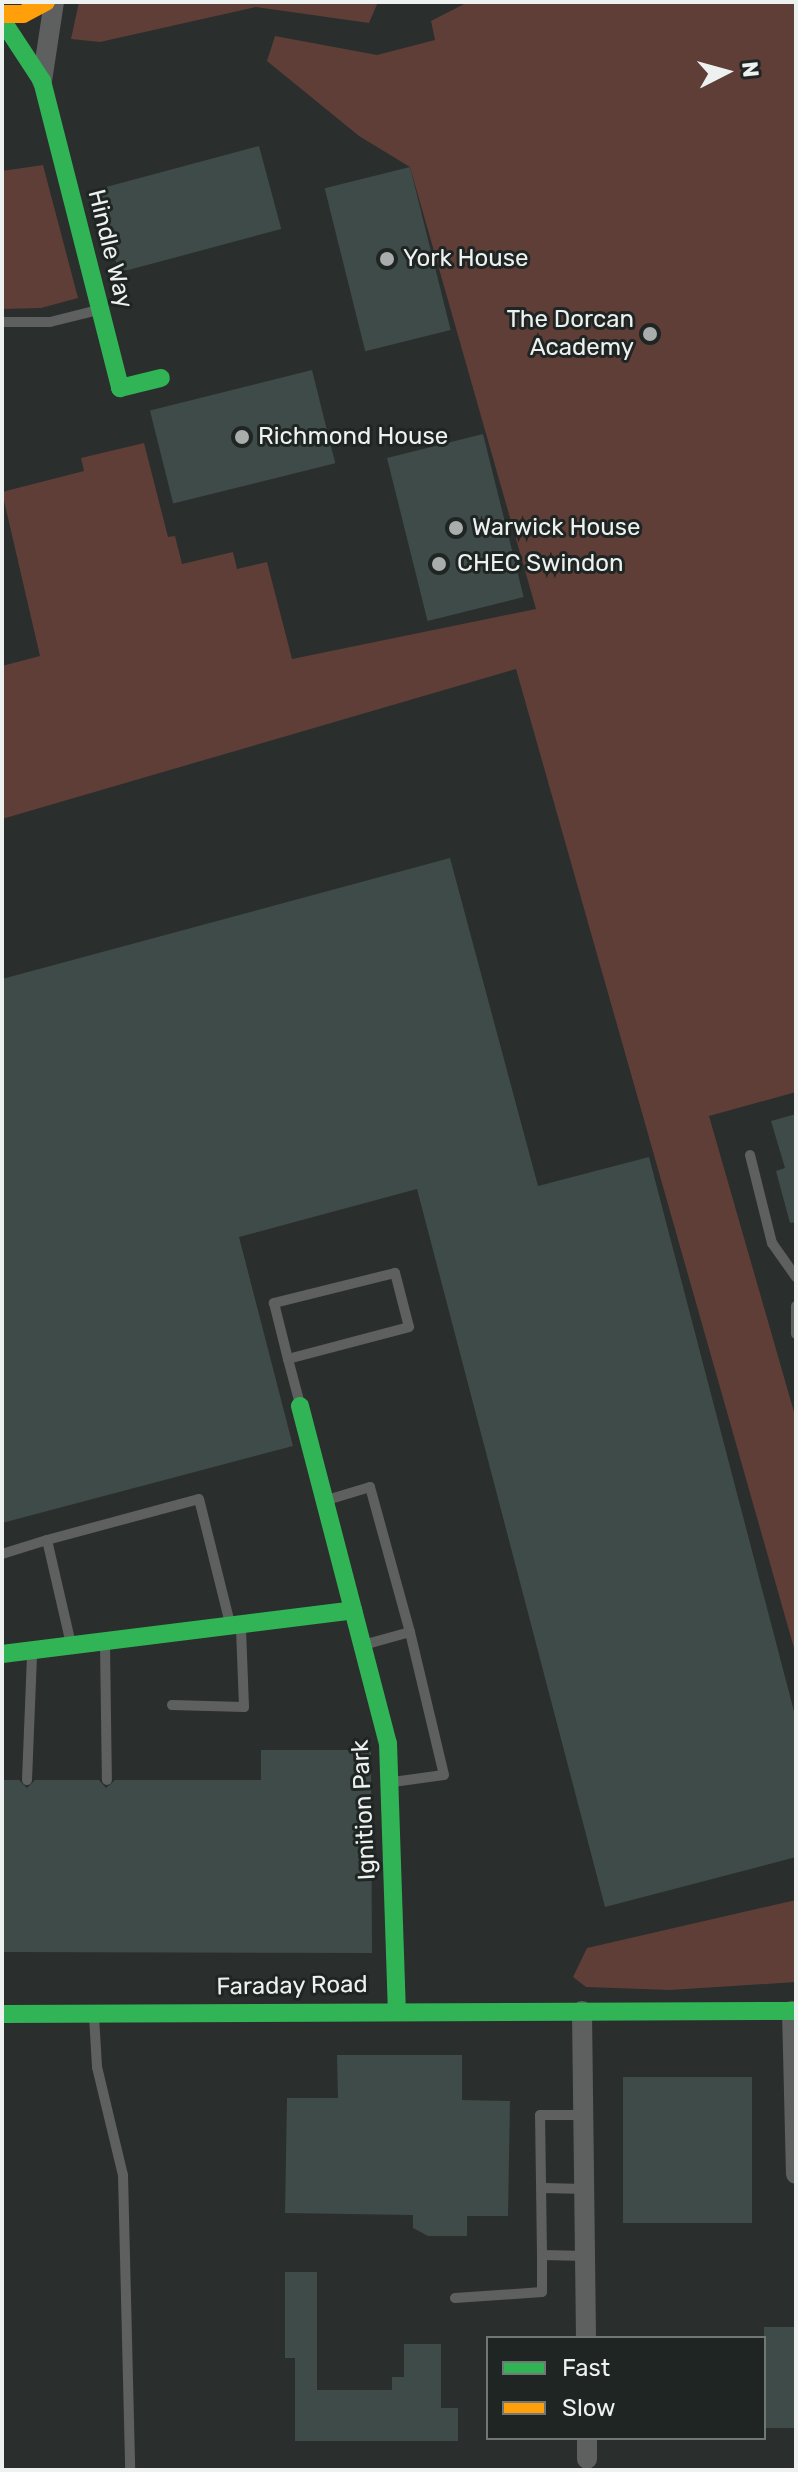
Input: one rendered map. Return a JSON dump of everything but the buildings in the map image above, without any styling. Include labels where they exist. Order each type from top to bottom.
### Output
[{"type":"street","points":[[2,14],[23,14],[46,2]]},
{"type":"street","name":"Hindle Way","points":[[42,81],[54,2]]},
{"type":"street","name":"Hindle Way","points":[[2,20],[42,81],[120,388],[161,378]]},
{"type":"street","name":"Ignition Park","points":[[300,1406],[388,1743],[397,2011]]},
{"type":"street","points":[[2,1654],[353,1610]]},
{"type":"street","points":[[582,2011],[586,2336]]},
{"type":"street","points":[[794,2011],[796,2174]]},
{"type":"street","name":"Faraday Road","points":[[2,2014],[794,2011]]},
{"type":"street","points":[[587,2440],[587,2464]]},
{"type":"lane","points":[[2,322],[50,322],[98,310]]},
{"type":"lane","points":[[750,1155],[772,1243],[796,1277]]},
{"type":"lane","points":[[288,1359],[409,1327],[395,1273],[274,1303],[288,1359],[300,1406]]},
{"type":"lane","points":[[796,1306],[796,1334]]},
{"type":"lane","points":[[325,1501],[370,1487],[410,1632],[444,1775],[391,1782]]},
{"type":"lane","points":[[2,1554],[199,1499],[236,1626],[244,1707],[172,1705]]},
{"type":"lane","points":[[47,1540],[72,1646]]},
{"type":"lane","points":[[362,1645],[410,1632]]},
{"type":"lane","points":[[105,1642],[107,1780]]},
{"type":"lane","points":[[27,1780],[32,1651]]},
{"type":"lane","points":[[94,2014],[97,2067],[123,2175],[130,2470]]},
{"type":"lane","points":[[455,2298],[542,2292],[540,2115],[584,2115]]},
{"type":"lane","points":[[543,2188],[586,2189]]},
{"type":"lane","points":[[542,2255],[587,2256]]},
{"type":"shaded area","points":[[79,2],[378,2],[369,23],[256,7],[100,42],[71,39]]},
{"type":"shaded area","points":[[468,2],[796,2],[796,1092],[709,1116],[796,1419],[796,1655],[516,669],[2,819],[2,666],[40,656],[2,492],[84,471],[81,458],[144,443],[168,537],[175,536],[182,564],[233,552],[237,569],[267,562],[292,659],[536,609],[410,167],[359,136],[267,61],[275,36],[377,55],[435,40],[431,21]]},
{"type":"shaded area","points":[[43,165],[78,298],[41,308],[2,309],[2,171]]},
{"type":"shaded area","points":[[796,1900],[796,1982],[670,1990],[586,1987],[573,1977],[587,1948]]},
{"type":"traffic: fast","points":[[2,20],[42,81],[120,388],[161,378]]},
{"type":"traffic: fast","points":[[300,1406],[388,1743],[397,2011]]},
{"type":"traffic: fast","points":[[2,1654],[353,1610]]},
{"type":"traffic: fast","points":[[2,2014],[796,2011]]},
{"type":"traffic: slow","points":[[2,14],[23,14],[46,2]]},
{"type":"place","name":"York House","points":[[387,259]]},
{"type":"place","name":"The Dorcan Academy","points":[[650,334]]},
{"type":"place","name":"Richmond House","points":[[242,437]]},
{"type":"place","name":"Warwick House","points":[[456,528]]},
{"type":"place","name":"CHEC Swindon","points":[[439,564]]}]
